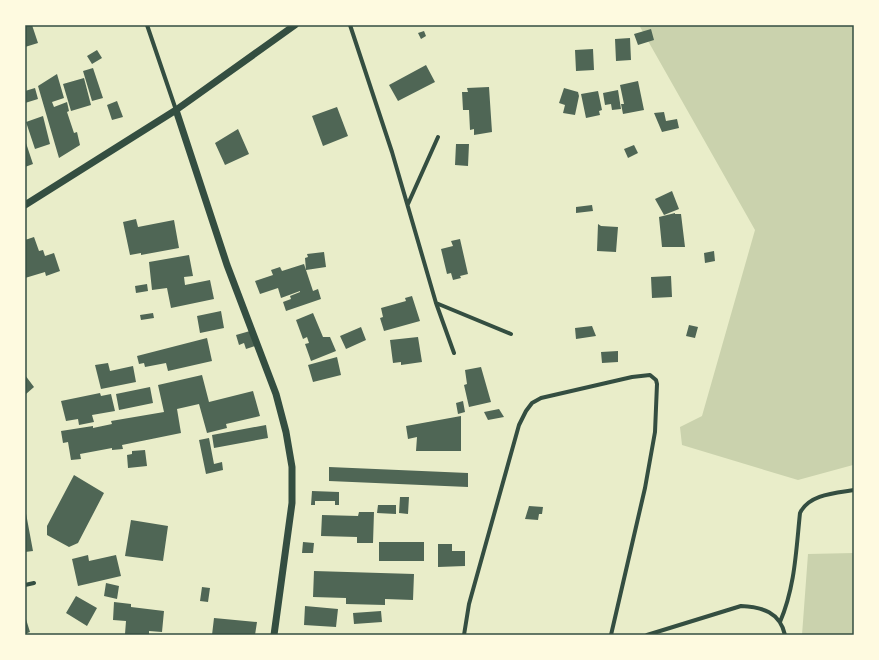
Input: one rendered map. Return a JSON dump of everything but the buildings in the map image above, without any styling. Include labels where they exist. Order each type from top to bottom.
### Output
[{"type":"street","points":[[147,25],[226,265],[276,394],[286,432],[292,467],[292,503],[274,635]]},
{"type":"street","points":[[25,205],[176,110],[294,25]]},
{"type":"street","points":[[350,25],[408,205],[436,302],[454,353]]},
{"type":"street","points":[[408,205],[438,137]]},
{"type":"street","points":[[436,302],[511,334]]},
{"type":"street","points":[[464,635],[469,604],[508,460],[519,425],[526,411],[532,403],[541,398],[632,377],[650,376],[656,380],[654,439],[645,488],[611,635]]},
{"type":"street","points":[[780,622],[793,585],[800,513],[803,507],[809,501],[821,496],[854,490]]},
{"type":"street","points":[[25,585],[34,583]]},
{"type":"street","points":[[648,635],[741,606],[755,606],[775,615],[786,635]]},
{"type":"green space","points":[[639,25],[854,25],[853,465],[798,480],[682,445],[680,427],[702,416],[755,230]]},
{"type":"green space","points":[[854,553],[854,635],[802,635],[808,554]]}]
